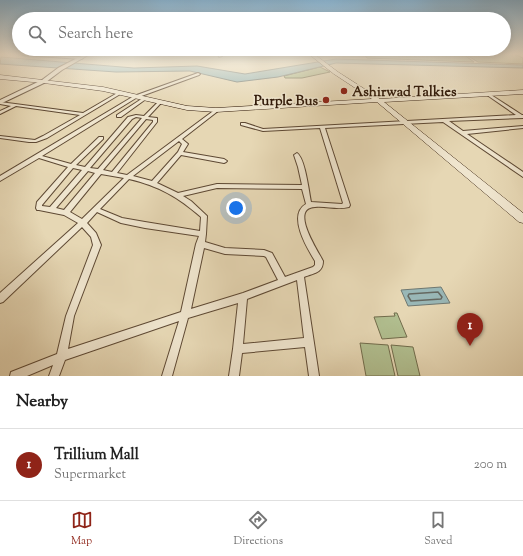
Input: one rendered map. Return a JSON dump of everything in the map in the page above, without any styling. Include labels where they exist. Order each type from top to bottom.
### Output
[{"type":"main road","points":[[336,72],[379,97],[392,110],[521,213]]},
{"type":"main road","points":[[0,76],[102,86],[187,108],[216,110],[361,102],[379,97]]},
{"type":"main road","points":[[46,80],[103,89],[135,97],[221,107],[353,100],[379,97],[399,98],[523,91]]},
{"type":"main road","points":[[353,100],[364,89]]},
{"type":"main road","points":[[399,98],[523,91]]},
{"type":"main road","points":[[392,110],[399,98]]},
{"type":"main road","points":[[361,102],[392,110]]},
{"type":"street","points":[[0,103],[46,80],[57,72]]},
{"type":"street","points":[[119,116],[143,97],[198,74]]},
{"type":"street","points":[[0,137],[36,141],[120,93]]},
{"type":"street","points":[[488,94],[522,116]]},
{"type":"street","points":[[0,179],[135,97]]},
{"type":"street","points":[[66,212],[145,116],[160,102]]},
{"type":"street","points":[[0,103],[84,114]]},
{"type":"street","points":[[0,113],[14,106]]},
{"type":"street","points":[[0,299],[129,176],[216,110]]},
{"type":"street","points":[[51,210],[130,118],[145,116],[156,120],[114,173]]},
{"type":"street","points":[[243,124],[263,130],[522,116]]},
{"type":"street","points":[[445,121],[523,175]]},
{"type":"street","points":[[15,376],[61,358],[185,315],[243,297],[316,269],[319,266],[319,261],[303,232],[300,216],[302,210],[309,205],[347,205],[322,127]]},
{"type":"street","points":[[462,133],[523,127]]},
{"type":"street","points":[[54,376],[61,358],[70,316],[97,245],[96,240],[82,222],[66,212],[39,208],[39,204],[72,166],[101,138]]},
{"type":"street","points":[[154,183],[186,144],[179,139]]},
{"type":"street","points":[[180,153],[224,161]]},
{"type":"street","points":[[297,155],[303,168],[304,187],[309,205]]},
{"type":"street","points":[[38,156],[72,166],[129,176],[154,183],[179,195],[204,216],[203,234],[185,315],[167,376]]},
{"type":"street","points":[[179,195],[217,186],[304,187]]},
{"type":"street","points":[[95,209],[120,220],[203,234]]},
{"type":"street","points":[[200,244],[225,251],[264,253],[269,255],[283,282]]},
{"type":"street","points":[[300,275],[314,376]]},
{"type":"street","points":[[234,376],[243,297]]},
{"type":"street","points":[[238,349],[309,342]]},
{"type":"green space","points":[[302,72],[330,72],[302,78],[285,78],[284,76]]},
{"type":"green space","points":[[394,313],[397,313],[407,337],[382,339],[374,317],[395,316]]},
{"type":"green space","points":[[360,343],[388,345],[395,376],[366,376]]},
{"type":"green space","points":[[391,345],[413,347],[420,376],[398,376]]},
{"type":"water","points":[[192,72],[230,72],[245,74],[260,72],[301,72],[278,77],[237,82]]},
{"type":"water","points":[[441,287],[450,303],[408,306],[401,290]]},
{"type":"place","name":"Ashirwad Talkies","points":[[344,91]]},
{"type":"place","name":"Purple Bus","points":[[326,100]]},
{"type":"place","name":"Trillium Mall","points":[[470,346]]}]
